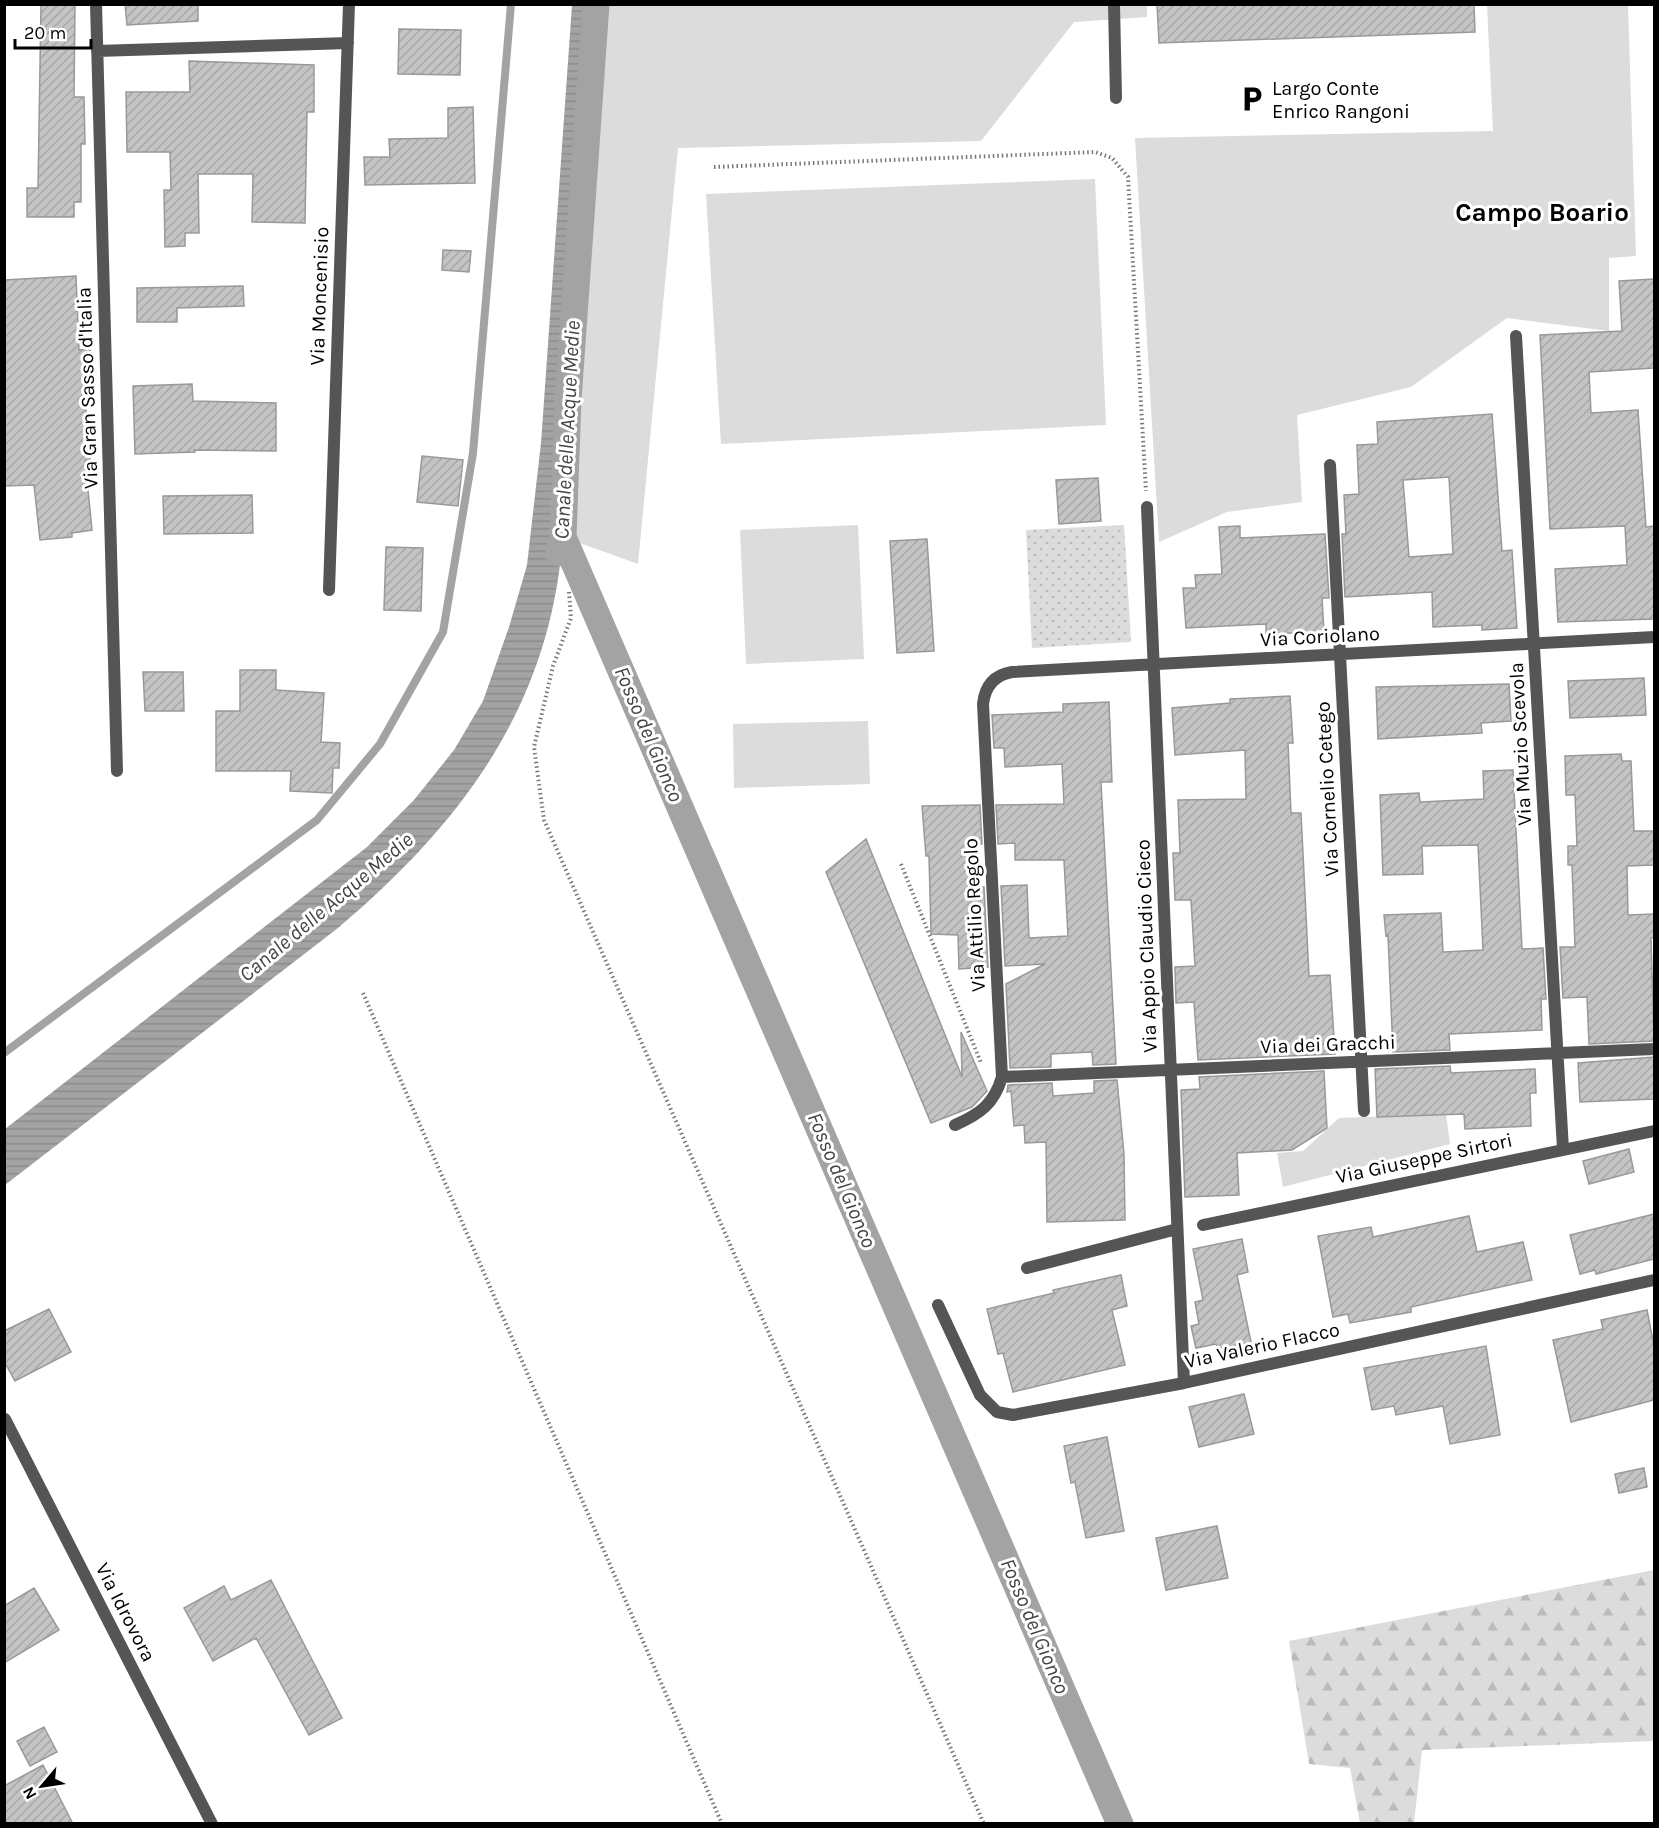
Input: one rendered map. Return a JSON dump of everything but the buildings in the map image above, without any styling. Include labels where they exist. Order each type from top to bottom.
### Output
[{"type":"street","name":"Via Gran Sasso d'Italia","points":[[96,4],[117,771]]},
{"type":"street","name":"Via Moncenisio","points":[[328,590],[349,4]]},
{"type":"street","points":[[1114,4],[1116,98]]},
{"type":"street","points":[[97,51],[348,44]]},
{"type":"street","name":"Via Muzio Scevola","points":[[1516,336],[1563,1149]]},
{"type":"street","name":"Via Cornelio Cetego","points":[[1330,465],[1364,1111]]},
{"type":"street","name":"Via Appio Claudio Cieco","points":[[1147,507],[1184,1383]]},
{"type":"street","name":"Via Coriolano","points":[[991,681],[1012,672],[1654,637]]},
{"type":"street","name":"Via Attilio Regolo","points":[[955,1125],[974,1117],[989,1106],[1002,1077],[983,704],[991,681]]},
{"type":"street","name":"Via dei Gracchi","points":[[1002,1077],[1654,1049]]},
{"type":"street","name":"Via Giuseppe Sirtori","points":[[1203,1225],[1654,1131]]},
{"type":"street","points":[[1027,1268],[1177,1229]]},
{"type":"street","name":"Via Valerio Flacco","points":[[938,1305],[980,1395],[991,1407],[1005,1414],[1019,1415],[1184,1383],[1654,1280]]},
{"type":"street","name":"Via Idrovora","points":[[4,1419],[212,1824]]},
{"type":"path","points":[[714,167],[1095,152],[1112,158],[1128,177],[1147,507]]},
{"type":"path","points":[[569,592],[571,618],[553,666],[534,747],[544,820],[984,1824]]},
{"type":"path","points":[[901,864],[987,1077],[1002,1077]]},
{"type":"path","points":[[363,993],[722,1824]]},
{"type":"green space","points":[[596,5],[1147,5],[1147,17],[1074,22],[981,141],[678,148],[638,564],[563,537],[568,400]]},
{"type":"green space","points":[[1487,5],[1628,5],[1636,256],[1609,258],[1609,331],[1507,318],[1411,387],[1297,415],[1302,502],[1227,512],[1159,542],[1135,138],[1493,131]]},
{"type":"green space","points":[[1095,179],[1106,425],[721,444],[706,194]]},
{"type":"green space","points":[[858,525],[864,659],[746,664],[740,530]]},
{"type":"green space","points":[[1124,525],[1131,642],[1032,648],[1026,530]]},
{"type":"green space","points":[[868,721],[870,784],[734,788],[733,724]]},
{"type":"green space","points":[[1446,1114],[1450,1144],[1283,1187],[1277,1153],[1303,1151],[1339,1118]]},
{"type":"green space","points":[[1654,1570],[1654,1741],[1422,1750],[1414,1823],[1360,1823],[1350,1768],[1309,1764],[1289,1641]]},
{"type":"water","points":[[572,5],[596,5],[568,404],[563,535],[555,596],[540,653],[519,706],[493,756],[461,802],[424,846],[383,888],[338,928],[5,1185],[5,1129],[367,847],[414,800],[454,750],[483,701],[509,627],[527,565],[541,443]]},
{"type":"waterway","points":[[4,1053],[317,820],[380,744],[443,632],[473,453],[511,4]]},
{"type":"waterway","name":"Canale delle Acque Medie","points":[[559,553],[563,537],[568,400],[596,4]]},
{"type":"waterway","name":"Fosso del Gionco","points":[[563,537],[1120,1824]]},
{"type":"place","name":"Largo Conte Enrico Rangoni","points":[[1252,99]]},
{"type":"district","name":"Campo Boario","points":[[1542,212]]}]
